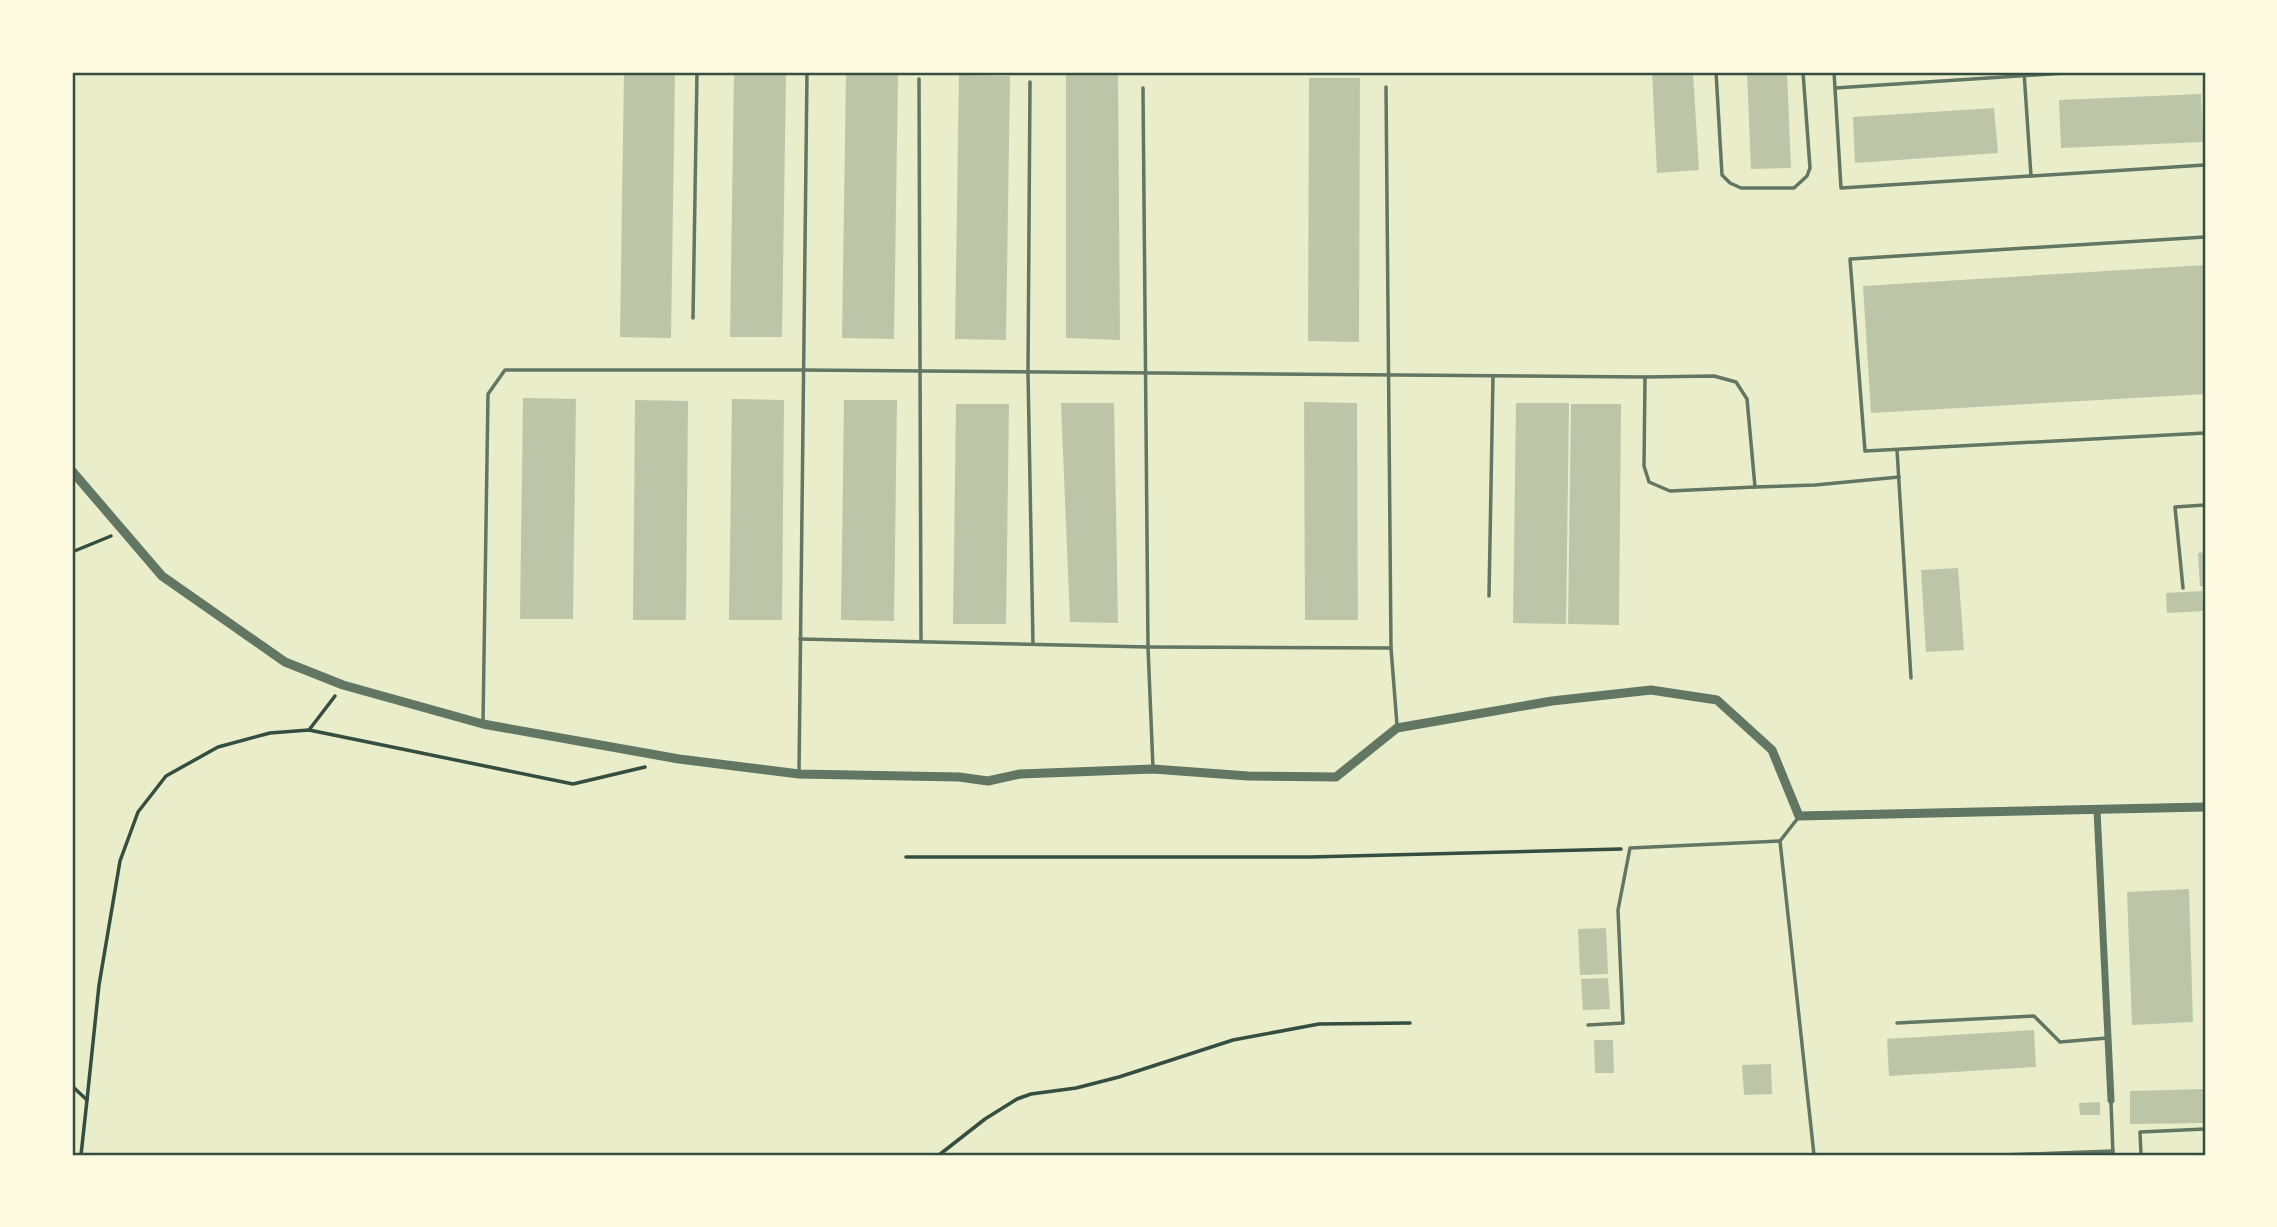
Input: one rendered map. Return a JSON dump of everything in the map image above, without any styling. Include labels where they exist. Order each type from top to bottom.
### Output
[{"type":"street","points":[[72,471],[162,576],[285,662],[343,685],[483,724],[680,759],[799,774],[988,781],[1020,774],[1153,769],[1248,776],[1336,776],[1397,728],[1552,701],[1651,690],[1717,699],[1772,750],[1799,816],[2205,807]]},
{"type":"street","points":[[2097,810],[2111,1100]]},
{"type":"lane","points":[[693,317],[697,72]]},
{"type":"lane","points":[[799,774],[807,72]]},
{"type":"lane","points":[[1716,72],[1723,175],[1730,183],[1741,188],[1794,188],[1807,176],[1810,168],[1803,72]]},
{"type":"lane","points":[[1834,72],[1841,188],[2205,165]]},
{"type":"lane","points":[[1835,88],[2080,72]]},
{"type":"lane","points":[[2024,74],[2031,176]]},
{"type":"lane","points":[[919,79],[921,641]]},
{"type":"lane","points":[[1030,82],[1028,373],[1033,644]]},
{"type":"lane","points":[[1386,87],[1391,648],[1397,728]]},
{"type":"lane","points":[[1143,88],[1148,648],[1153,769]]},
{"type":"lane","points":[[2205,237],[1850,259],[1865,451],[2205,433]]},
{"type":"lane","points":[[483,724],[488,394],[505,370],[1714,376],[1736,382],[1747,399],[1755,487]]},
{"type":"lane","points":[[1489,596],[1493,376]]},
{"type":"lane","points":[[1645,377],[1644,466],[1649,482],[1670,491],[1815,485],[1899,477]]},
{"type":"lane","points":[[1897,450],[1911,678]]},
{"type":"lane","points":[[2182,588],[2175,507],[2205,505]]},
{"type":"lane","points":[[800,639],[1148,648],[1391,648]]},
{"type":"lane","points":[[1799,816],[1780,841],[1814,1155]]},
{"type":"lane","points":[[1588,1025],[1623,1023],[1618,909],[1630,848],[1780,841]]},
{"type":"lane","points":[[1897,1023],[2034,1016],[2060,1042],[2109,1038]]},
{"type":"lane","points":[[2002,1155],[2113,1153],[2111,1100]]},
{"type":"lane","points":[[2141,1155],[2140,1132],[2205,1129]]},
{"type":"path","points":[[72,552],[123,531]]},
{"type":"path","points":[[309,730],[343,685]]},
{"type":"path","points":[[81,1155],[99,985],[120,861],[138,812],[166,776],[218,747],[270,733],[309,730],[573,784],[653,765]]},
{"type":"path","points":[[906,857],[1296,857],[1630,848]]},
{"type":"path","points":[[939,1155],[985,1119],[1017,1099],[1031,1094],[1076,1088],[1119,1077],[1233,1040],[1319,1024],[1410,1023]]},
{"type":"path","points":[[72,1086],[87,1100]]},
{"type":"building","points":[[624,72],[675,73],[671,338],[620,337]]},
{"type":"building","points":[[734,72],[786,73],[782,337],[730,337]]},
{"type":"building","points":[[1066,72],[1118,73],[1120,340],[1066,338]]},
{"type":"building","points":[[1652,72],[1693,72],[1699,170],[1657,173]]},
{"type":"building","points":[[1747,72],[1787,72],[1791,168],[1751,169]]},
{"type":"building","points":[[846,73],[898,74],[894,339],[842,338]]},
{"type":"building","points":[[959,75],[1010,76],[1006,340],[955,339]]},
{"type":"building","points":[[1309,78],[1360,78],[1359,342],[1308,341]]},
{"type":"building","points":[[2201,94],[2203,142],[2061,148],[2059,100]]},
{"type":"building","points":[[1994,108],[1998,153],[1855,163],[1853,117]]},
{"type":"building","points":[[2205,265],[2205,394],[1871,413],[1863,286]]},
{"type":"building","points":[[523,398],[576,399],[573,619],[520,619]]},
{"type":"building","points":[[732,399],[784,400],[782,620],[729,620]]},
{"type":"building","points":[[635,400],[688,401],[686,620],[633,620]]},
{"type":"building","points":[[844,400],[897,400],[894,621],[841,620]]},
{"type":"building","points":[[1304,402],[1357,403],[1358,620],[1305,620]]},
{"type":"building","points":[[1061,403],[1114,403],[1118,623],[1070,622]]},
{"type":"building","points":[[1516,403],[1569,403],[1566,624],[1513,623]]},
{"type":"building","points":[[956,404],[1009,404],[1006,624],[953,624]]},
{"type":"building","points":[[1571,404],[1621,404],[1619,625],[1568,624]]},
{"type":"building","points":[[2205,552],[2205,586],[2200,586],[2198,553]]},
{"type":"building","points":[[1958,568],[1964,650],[1926,652],[1921,570]]},
{"type":"building","points":[[2202,591],[2203,611],[2167,613],[2166,593]]},
{"type":"building","points":[[2189,889],[2193,1022],[2132,1025],[2127,892]]},
{"type":"building","points":[[1606,928],[1608,974],[1580,975],[1578,929]]},
{"type":"building","points":[[1608,978],[1610,1009],[1583,1010],[1581,979]]},
{"type":"building","points":[[2034,1030],[2036,1067],[1889,1076],[1887,1039]]},
{"type":"building","points":[[1594,1040],[1613,1040],[1614,1073],[1595,1073]]},
{"type":"building","points":[[1771,1064],[1772,1094],[1744,1095],[1742,1065]]},
{"type":"building","points":[[2205,1089],[2205,1123],[2130,1124],[2130,1091]]},
{"type":"building","points":[[2100,1102],[2100,1115],[2080,1115],[2079,1103]]}]
